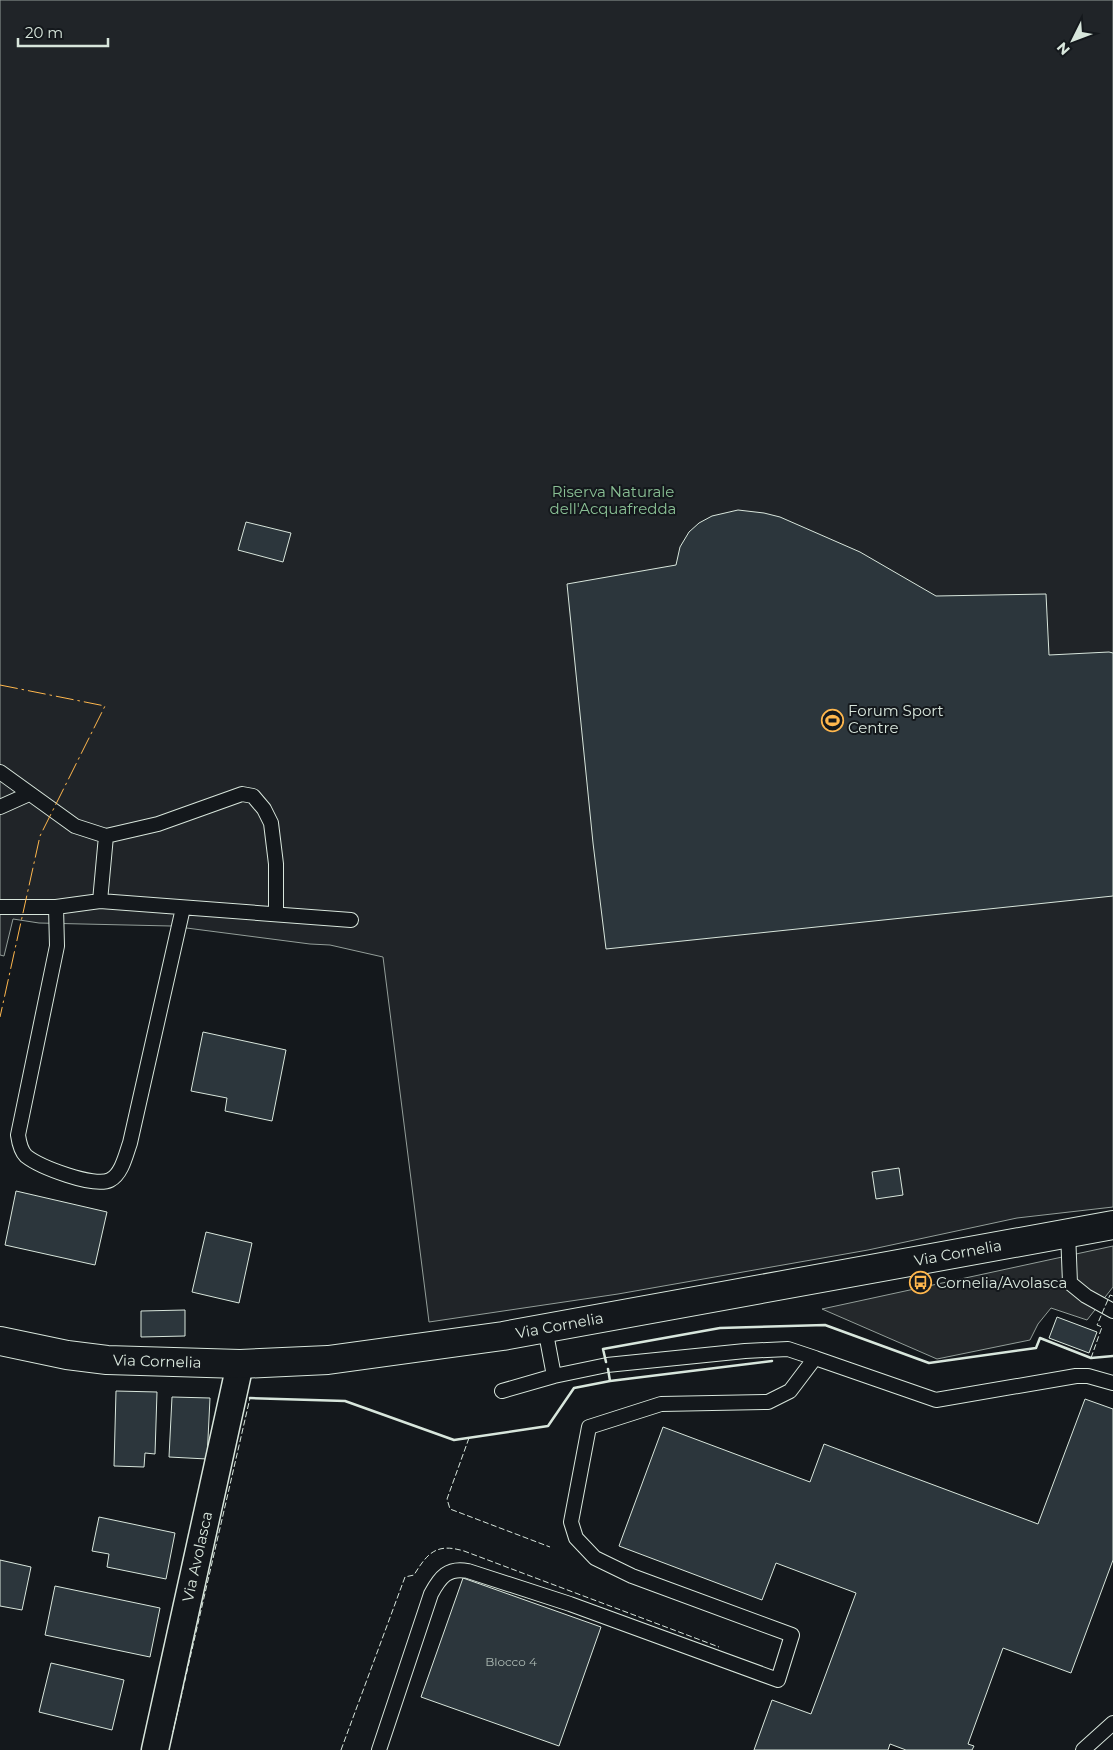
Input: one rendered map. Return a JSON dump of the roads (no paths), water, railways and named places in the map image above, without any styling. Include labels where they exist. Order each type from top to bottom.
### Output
[{"type":"street","name":"Via Cornelia","points":[[0,1341],[86,1358],[171,1363],[240,1364],[328,1360],[503,1336],[1113,1225]]},
{"type":"street","name":"Via Avolasca","points":[[155,1750],[240,1364]]},
{"type":"lane","points":[[0,772],[75,826],[106,836],[158,824],[242,794],[253,796],[264,809],[271,823],[276,864],[276,914]]},
{"type":"lane","points":[[0,806],[29,794]]},
{"type":"lane","points":[[100,901],[106,836]]},
{"type":"lane","points":[[0,907],[56,906],[100,901],[351,920]]},
{"type":"lane","points":[[56,906],[57,946],[18,1135],[19,1144],[25,1155],[48,1168],[94,1182],[110,1180],[118,1173],[130,1143],[183,908]]},
{"type":"lane","points":[[1068,1232],[1070,1283],[1086,1296],[1113,1311]]},
{"type":"lane","points":[[544,1328],[554,1376]]},
{"type":"lane","points":[[502,1391],[554,1376],[607,1365],[788,1348],[936,1400],[1076,1376],[1088,1376],[1113,1383]]},
{"type":"lane","points":[[379,1750],[431,1594],[442,1576],[454,1570],[468,1571],[570,1604],[778,1680],[792,1635],[632,1576],[595,1558],[576,1538],[571,1522],[589,1426],[661,1404],[768,1402],[790,1391],[815,1358]]},
{"type":"lane","points":[[1083,1750],[1113,1723]]},
{"type":"place","name":"Forum Sport Centre","points":[[832,720]]},
{"type":"place","name":"Cornelia/Avolasca","points":[[920,1283]]},
{"type":"park label","name":"Riserva Naturale dell'Acquafredda","points":[[613,500]]}]
